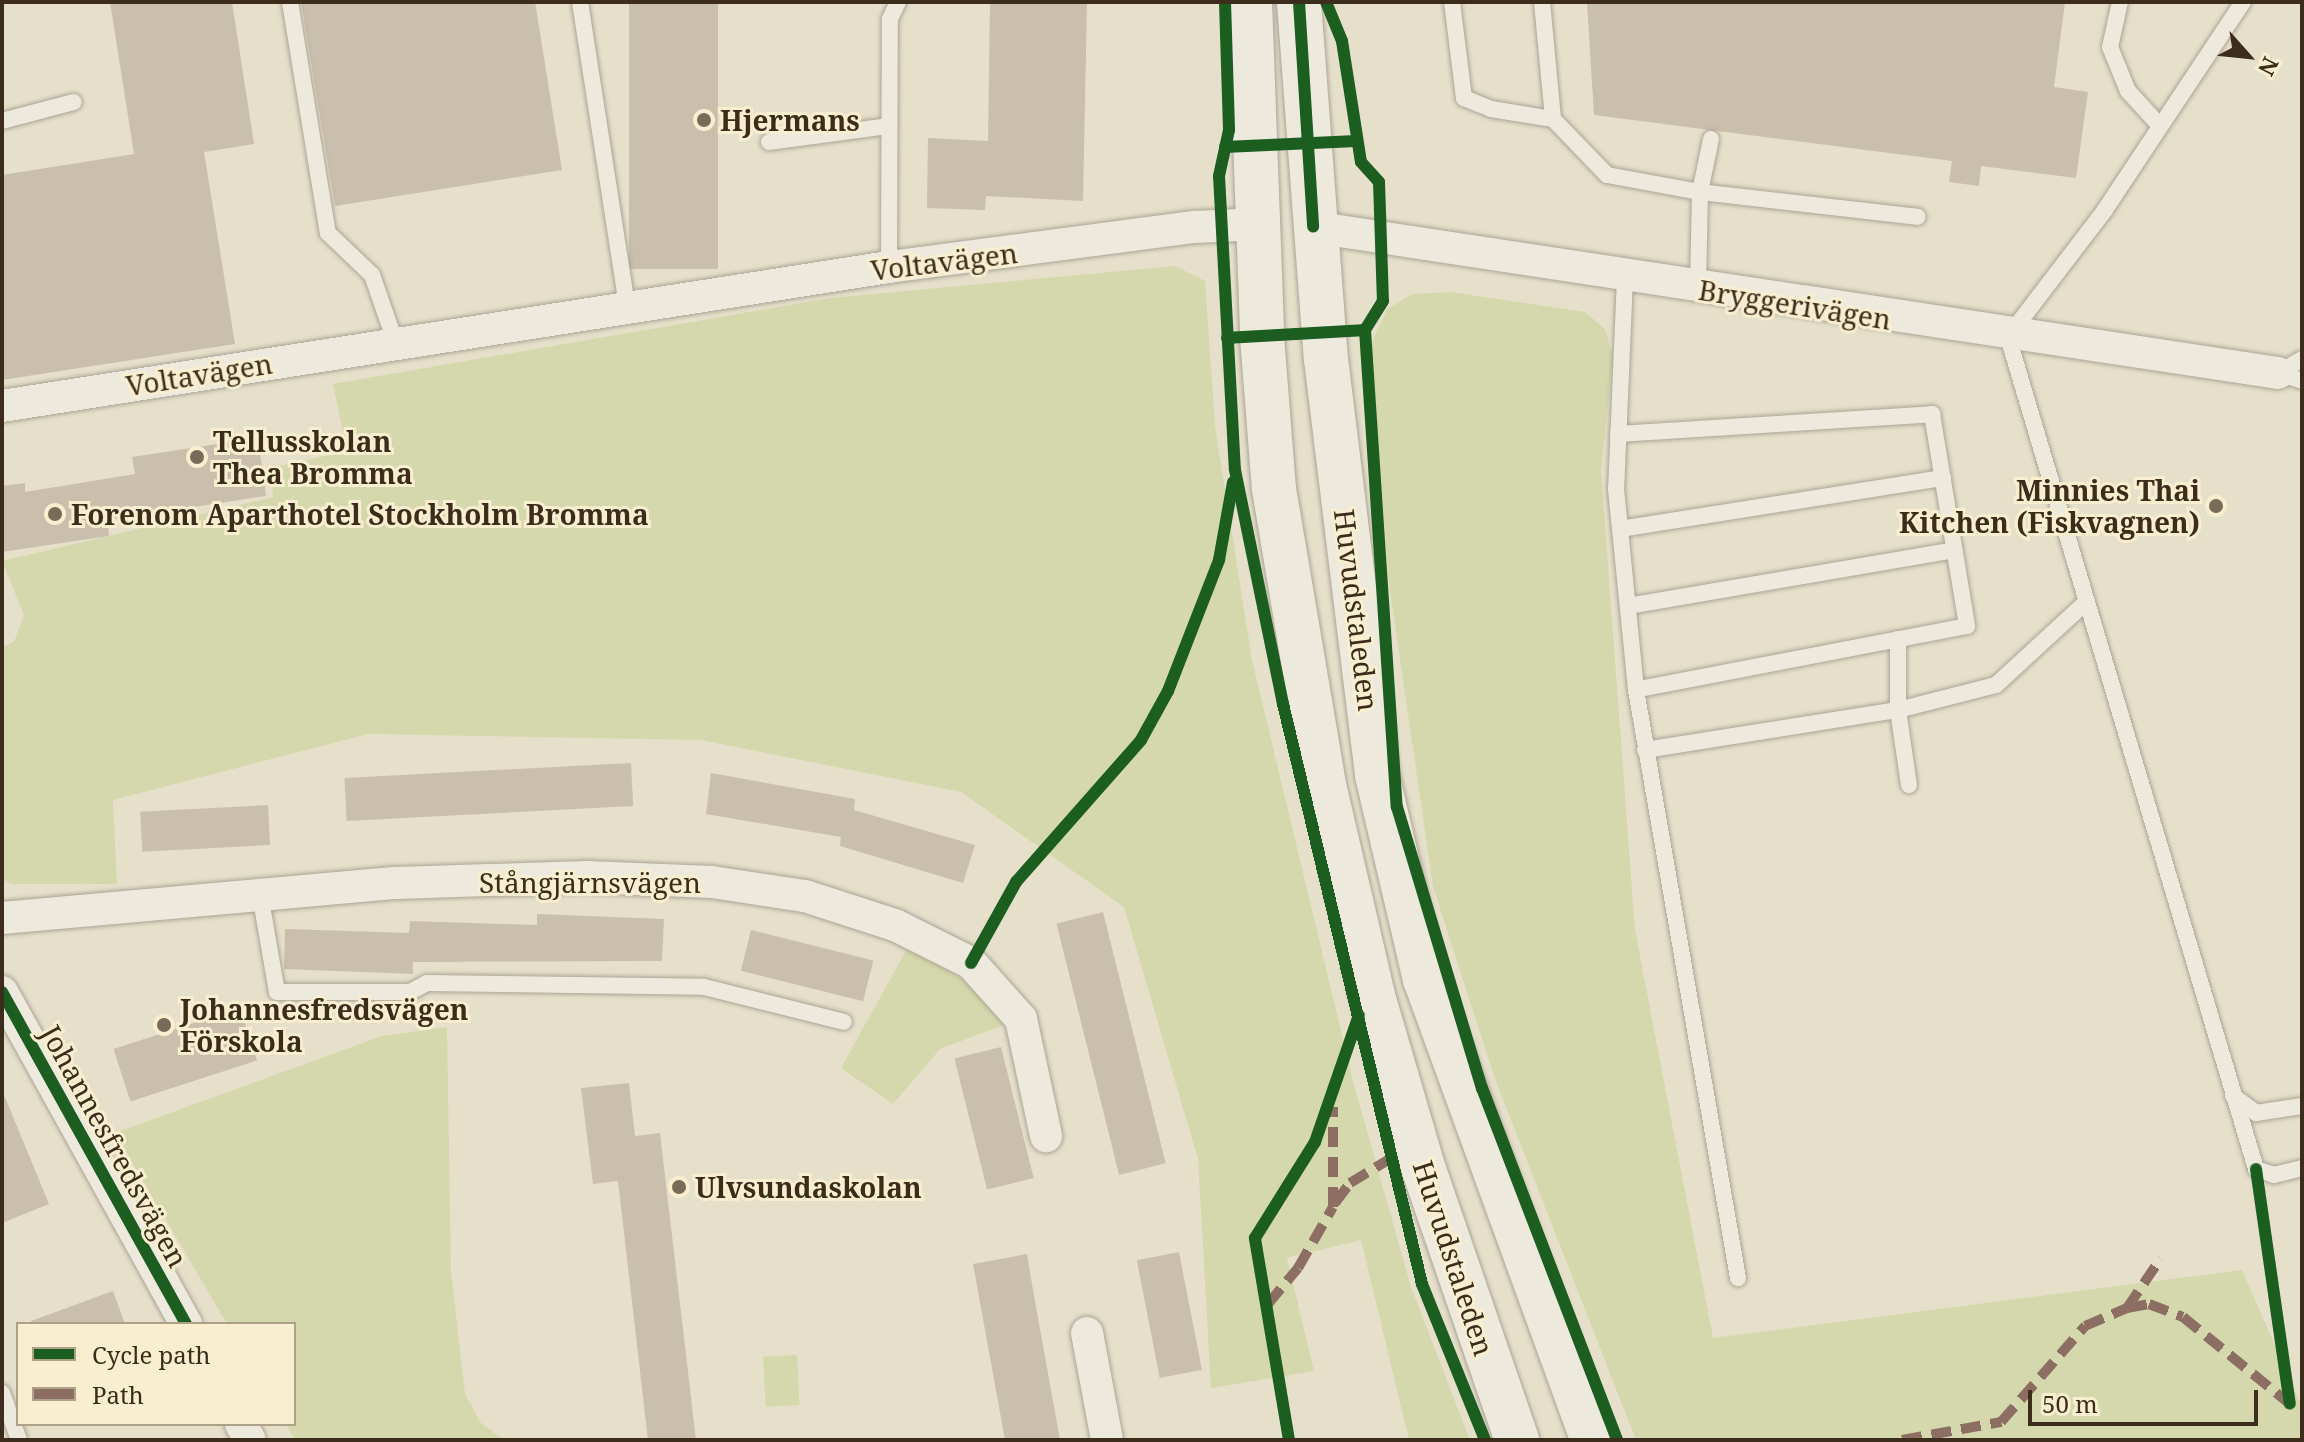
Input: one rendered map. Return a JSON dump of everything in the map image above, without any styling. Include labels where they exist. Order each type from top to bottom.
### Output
[{"type":"main road","name":"Huvudstaleden","points":[[1250,2],[1274,489],[1324,785],[1373,996],[1424,1170],[1517,1440]]},
{"type":"main road","name":"Huvudstaleden","points":[[1299,2],[1313,227],[1377,775],[1399,879],[1425,979],[1593,1440]]},
{"type":"main road","points":[[1261,224],[1313,227]]},
{"type":"street","name":"Voltavägen","points":[[2,406],[889,267],[1194,227],[1261,224]]},
{"type":"street","name":"Bryggerivägen","points":[[1313,227],[2008,337],[2294,371]]},
{"type":"street","name":"Stångjärnsvägen","points":[[2,918],[260,894],[599,877],[712,882],[805,896],[895,925],[971,963],[1021,1019],[1046,1136]]},
{"type":"street","name":"Johannesfredsvägen","points":[[2,992],[185,1322]]},
{"type":"street","points":[[1087,1333],[1107,1440]]},
{"type":"lane","points":[[290,2],[328,233],[372,275],[396,344]]},
{"type":"lane","points":[[580,2],[627,307]]},
{"type":"lane","points":[[889,267],[890,19],[898,2]]},
{"type":"lane","points":[[1452,2],[1464,98],[1491,109],[1553,119],[1607,175],[1700,192],[1918,217]]},
{"type":"lane","points":[[1542,2],[1553,119]]},
{"type":"lane","points":[[2120,2],[2110,47],[2128,91],[2159,125]]},
{"type":"lane","points":[[2243,2],[2105,210],[2008,337],[2256,1169],[2274,1175],[2302,1168]]},
{"type":"lane","points":[[2,121],[74,102]]},
{"type":"lane","points":[[769,142],[889,126]]},
{"type":"lane","points":[[1698,288],[1700,192],[1711,139]]},
{"type":"lane","points":[[1625,277],[1618,434],[1620,529],[1636,690],[1738,1278]]},
{"type":"lane","points":[[1618,434],[1932,414],[1967,626],[1636,690]]},
{"type":"lane","points":[[1620,529],[1943,478]]},
{"type":"lane","points":[[1628,606],[1954,550]]},
{"type":"lane","points":[[1645,750],[1898,710],[1996,685],[2086,602]]},
{"type":"lane","points":[[1898,639],[1898,710],[1909,785]]},
{"type":"lane","points":[[260,894],[277,992],[410,992],[427,983],[704,987],[844,1022]]},
{"type":"lane","points":[[2233,1096],[2256,1113],[2302,1106]]},
{"type":"lane","points":[[2,1393],[19,1440]]},
{"type":"green space","points":[[1175,266],[1205,281],[1215,426],[1252,660],[1354,1085],[1411,1287],[1470,1440],[1409,1440],[1361,1240],[1287,1258],[1314,1371],[1211,1388],[1198,1159],[1124,907],[961,792],[701,740],[368,734],[113,800],[117,884],[11,884],[2,878],[2,647],[14,642],[24,615],[2,561],[273,497],[271,468],[347,451],[333,384],[830,298]]},
{"type":"green space","points":[[1451,292],[1585,312],[1605,329],[1613,357],[1601,471],[1635,930],[1713,1338],[2242,1270],[2302,1407],[2302,1440],[1636,1440],[1495,1079],[1433,887],[1389,583],[1370,347],[1387,309],[1412,294]]},
{"type":"green space","points":[[908,947],[964,980],[1006,1024],[940,1049],[893,1104],[841,1068]]},
{"type":"green space","points":[[447,1027],[451,1271],[465,1394],[481,1423],[504,1440],[295,1440],[287,1426],[296,1426],[296,1322],[226,1322],[115,1133],[382,1036]]},
{"type":"green space","points":[[797,1355],[800,1405],[766,1407],[763,1357]]},
{"type":"building","points":[[110,2],[232,2],[254,144],[204,152],[235,344],[2,380],[2,175],[134,154]]},
{"type":"building","points":[[301,2],[535,2],[562,170],[335,206]]},
{"type":"building","points":[[629,2],[718,2],[718,269],[629,269]]},
{"type":"building","points":[[990,2],[1087,2],[1083,201],[986,196],[985,210],[927,208],[928,138],[988,141]]},
{"type":"building","points":[[1587,2],[2065,2],[2054,87],[2088,92],[2076,178],[1981,166],[1979,186],[1949,182],[1952,161],[1594,115]]},
{"type":"building","points":[[258,438],[266,496],[108,520],[109,536],[2,552],[2,486],[25,483],[25,492],[135,474],[132,457]]},
{"type":"building","points":[[631,763],[633,806],[347,821],[344,778]]},
{"type":"building","points":[[711,773],[855,799],[854,810],[975,845],[963,883],[840,846],[841,837],[706,814]]},
{"type":"building","points":[[268,805],[270,845],[142,852],[140,812]]},
{"type":"building","points":[[1103,912],[1166,1163],[1119,1175],[1056,924]]},
{"type":"building","points":[[537,914],[664,919],[662,961],[413,962],[413,974],[284,969],[285,929],[409,933],[410,921],[537,925]]},
{"type":"building","points":[[751,930],[873,960],[863,1001],[741,971]]},
{"type":"building","points":[[240,1008],[257,1060],[131,1101],[114,1049]]},
{"type":"building","points":[[1001,1047],[1034,1178],[987,1190],[954,1059]]},
{"type":"building","points":[[629,1083],[635,1136],[660,1133],[696,1440],[648,1440],[618,1181],[593,1184],[581,1088]]},
{"type":"building","points":[[2,1090],[49,1204],[2,1223]]},
{"type":"building","points":[[1179,1252],[1202,1370],[1160,1378],[1137,1260]]},
{"type":"building","points":[[1027,1254],[1060,1440],[1005,1440],[973,1264]]},
{"type":"building","points":[[113,1291],[124,1322],[31,1322]]},
{"type":"marked path","points":[[1268,1304],[1298,1268],[1333,1207],[1333,1107]]},
{"type":"marked path","points":[[1335,1203],[1350,1183],[1393,1157]]},
{"type":"marked path","points":[[1902,1440],[2001,1422],[2085,1326],[2127,1308],[2161,1258]]},
{"type":"marked path","points":[[2127,1308],[2149,1304],[2183,1317],[2290,1404]]},
{"type":"cycle path","points":[[1225,2],[1229,130],[1219,176],[1235,470],[1283,704],[1422,1284],[1485,1440]]},
{"type":"cycle path","points":[[1299,2],[1313,227]]},
{"type":"cycle path","points":[[1326,2],[1342,41],[1361,162],[1379,182],[1383,301],[1365,330],[1397,807],[1482,1088],[1617,1440]]},
{"type":"cycle path","points":[[1225,147],[1356,141]]},
{"type":"cycle path","points":[[1227,338],[1365,330]]},
{"type":"cycle path","points":[[971,963],[1016,882],[1141,740],[1168,691],[1219,560],[1233,482]]},
{"type":"cycle path","points":[[2,992],[185,1322]]},
{"type":"cycle path","points":[[1289,1440],[1255,1238],[1315,1142],[1359,1015]]},
{"type":"cycle path","points":[[2256,1169],[2290,1404]]},
{"type":"place","name":"Hjermans","points":[[704,120]]},
{"type":"place","name":"Tellusskolan Thea Bromma","points":[[197,457]]},
{"type":"place","name":"Minnies Thai Kitchen (Fiskvagnen)","points":[[2216,506]]},
{"type":"place","name":"Forenom Aparthotel Stockholm Bromma","points":[[55,514]]},
{"type":"place","name":"Johannesfredsvägen Förskola","points":[[164,1025]]},
{"type":"place","name":"Ulvsundaskolan","points":[[679,1187]]}]
